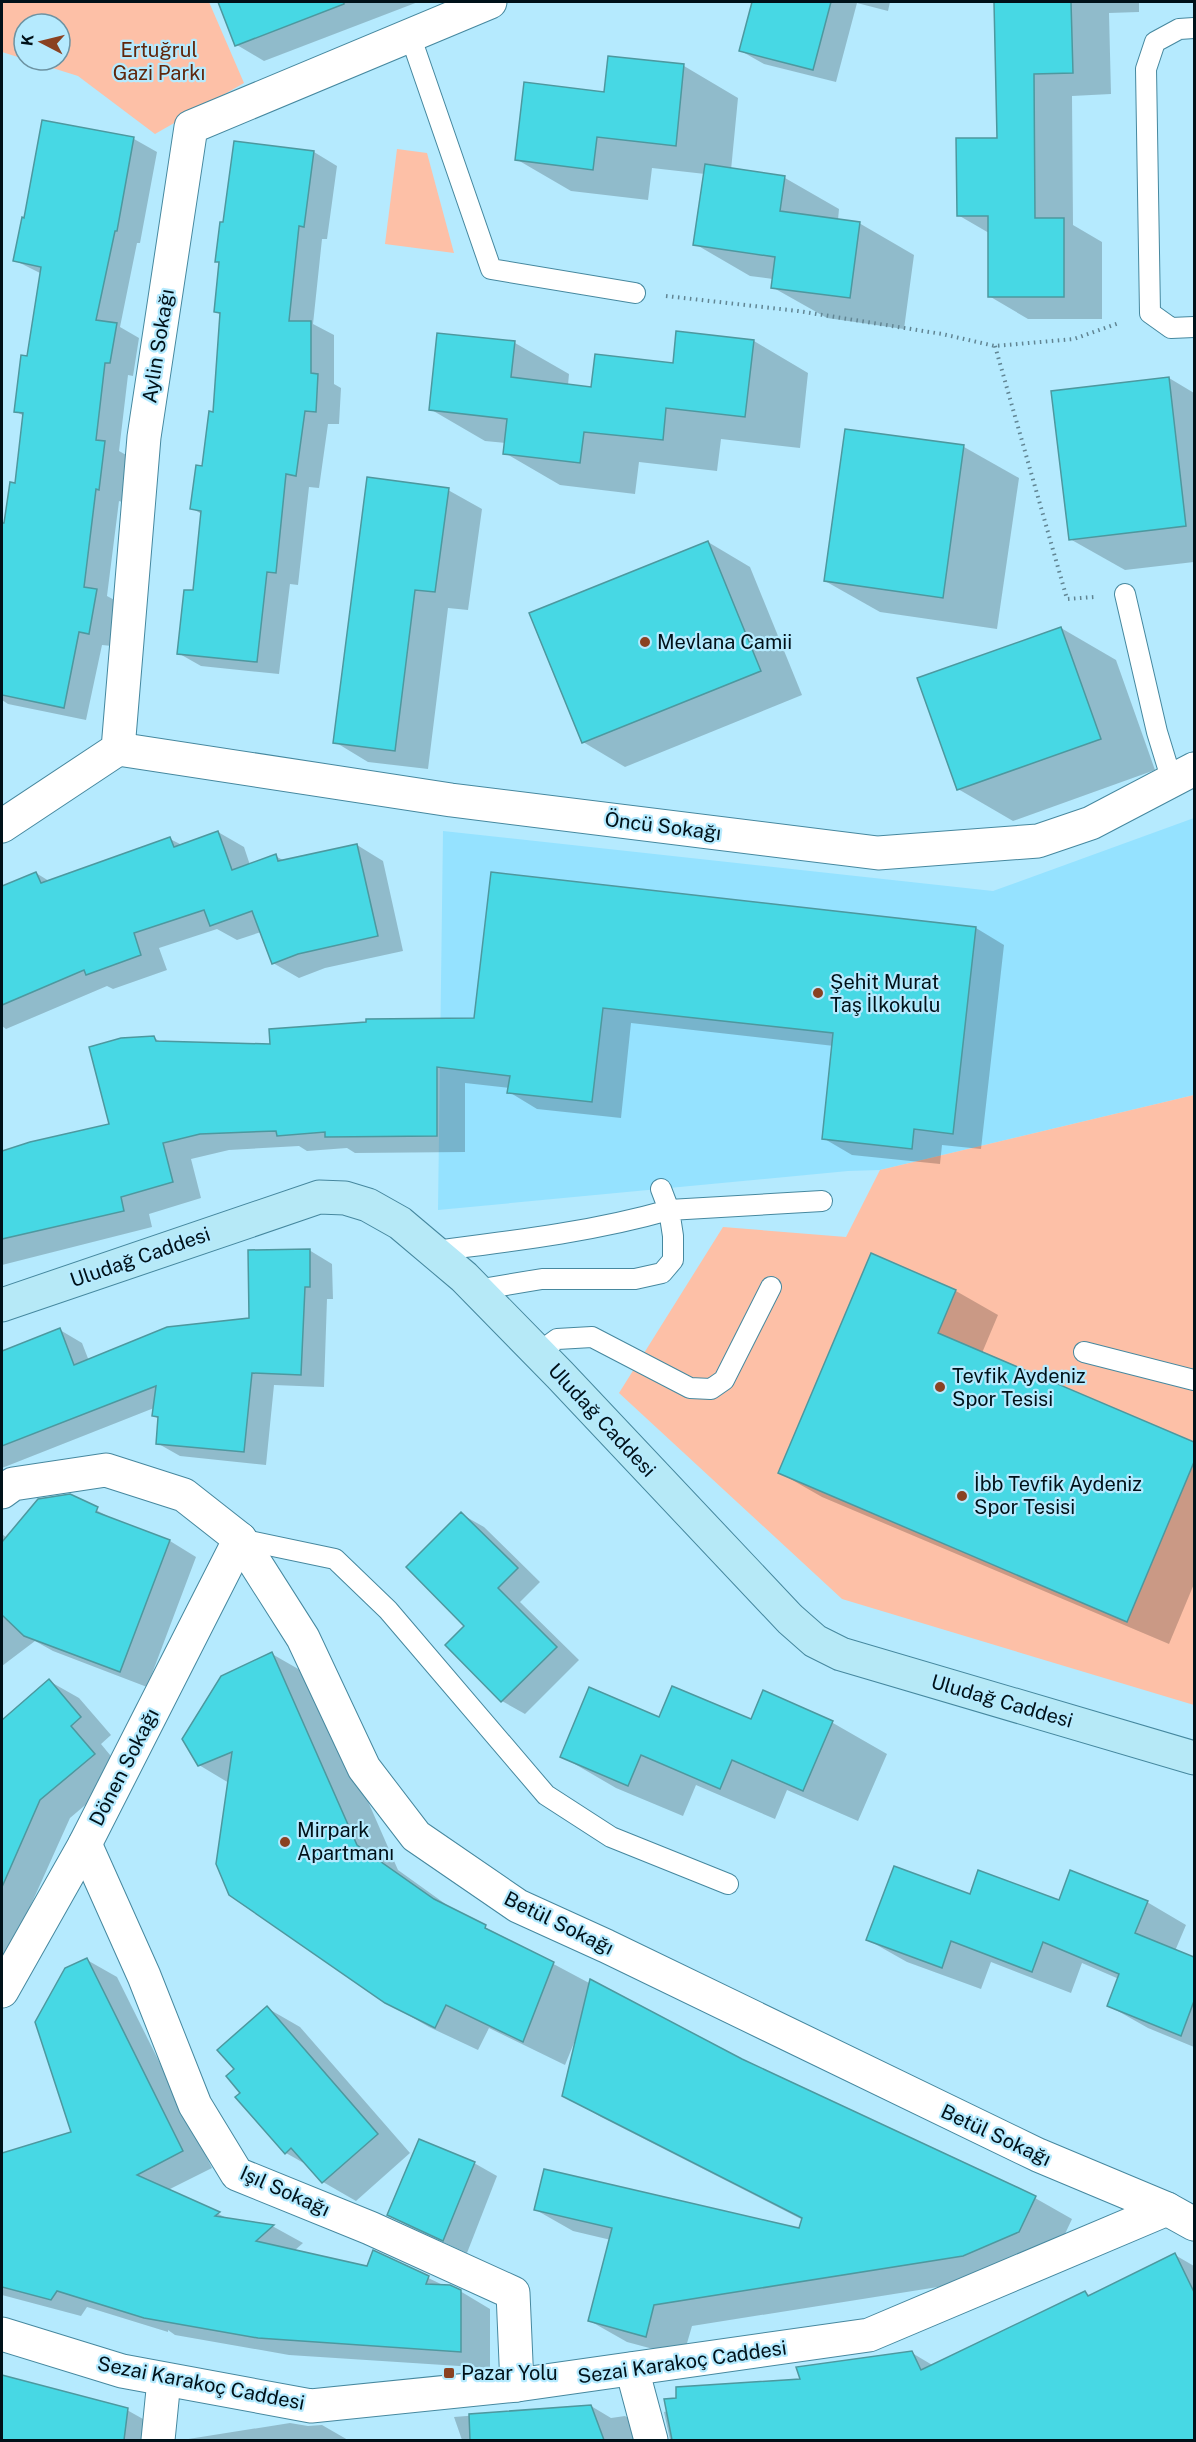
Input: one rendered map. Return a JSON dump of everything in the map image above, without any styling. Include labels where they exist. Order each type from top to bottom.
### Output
[{"type":"main road","name":"Uludağ Caddesi","points":[[2,1305],[319,1197],[345,1198],[368,1205],[400,1222],[476,1290],[790,1619],[815,1641],[842,1654],[1194,1758]]},
{"type":"street","name":"Aylin Sokağı","points":[[118,749],[144,436],[191,127],[490,2]]},
{"type":"street","name":"Öncü Sokağı","points":[[118,749],[452,800],[878,853],[1038,841],[1091,824],[1183,775]]},
{"type":"street","points":[[3,823],[118,749]]},
{"type":"street","name":"Betül Sokağı","points":[[2,1492],[13,1484],[106,1470],[184,1495],[240,1539],[303,1638],[364,1768],[416,1836],[518,1906],[606,1946],[1038,2155],[1181,2216]]},
{"type":"street","name":"Dönen Sokağı","points":[[2,1991],[85,1844],[240,1539]]},
{"type":"street","name":"Işıl Sokağı","points":[[85,1844],[144,1976],[195,2105],[237,2174],[370,2228],[513,2293],[518,2385]]},
{"type":"street","name":"Sezai Karakoç Caddesi","points":[[2,2334],[122,2371],[311,2406],[518,2385],[869,2336],[1181,2216]]},
{"type":"street","points":[[632,2369],[651,2440]]},
{"type":"street","points":[[158,2440],[164,2380]]},
{"type":"lane","points":[[1194,28],[1179,29],[1155,42],[1146,69],[1150,313],[1172,328],[1194,327]]},
{"type":"lane","points":[[410,35],[491,269],[635,292]]},
{"type":"lane","points":[[1125,594],[1157,732],[1183,775]]},
{"type":"lane","points":[[476,1290],[542,1278],[635,1280],[662,1273],[673,1260],[673,1236],[669,1210],[662,1189]]},
{"type":"lane","points":[[434,1251],[543,1237],[639,1219],[669,1210],[822,1201]]},
{"type":"lane","points":[[538,1353],[557,1340],[592,1337],[690,1388],[711,1389],[724,1380],[771,1287]]},
{"type":"lane","points":[[1084,1352],[1194,1380]]},
{"type":"lane","points":[[240,1539],[335,1559],[388,1610],[546,1795],[611,1837],[728,1884]]},
{"type":"path","points":[[635,292],[798,311],[942,333],[995,346],[1074,339],[1150,313]]},
{"type":"path","points":[[995,346],[1067,599],[1125,594]]},
{"type":"shaded area","name":"Şehit Murat Taş İlkokulu","points":[[1194,818],[1194,1095],[880,1170],[848,1171],[438,1210],[443,831],[993,891]]},
{"type":"green space","name":"Ertuğrul Gazi Parkı","points":[[2,2],[209,2],[244,83],[155,134],[78,76],[65,72],[72,72],[72,12],[12,12],[12,55],[2,52]]},
{"type":"green space","points":[[397,149],[427,153],[454,253],[385,244]]},
{"type":"green space","name":"İbb Tevfik Aydeniz Spor Tesisi","points":[[1194,1095],[1194,1705],[842,1599],[619,1393],[723,1227],[846,1237],[880,1170]]},
{"type":"building","points":[[218,2],[344,2],[344,4],[235,46]]},
{"type":"building","points":[[752,2],[831,2],[813,70],[739,51]]},
{"type":"building","points":[[994,2],[1071,2],[1073,73],[1034,74],[1035,218],[1064,218],[1064,297],[988,297],[988,216],[957,216],[956,138],[997,138]]},
{"type":"building","points":[[608,56],[684,64],[676,146],[597,137],[593,170],[515,160],[524,82],[604,92]]},
{"type":"building","points":[[42,120],[134,137],[117,231],[115,231],[96,320],[117,323],[110,363],[105,363],[96,440],[105,441],[99,490],[96,489],[84,587],[97,589],[89,634],[79,632],[64,708],[2,695],[2,523],[4,523],[10,482],[15,483],[23,413],[14,412],[21,355],[27,356],[41,267],[13,261],[22,217],[24,218]]},
{"type":"building","points":[[234,141],[314,151],[304,227],[299,226],[289,321],[311,321],[311,373],[318,374],[316,412],[305,411],[296,476],[286,474],[276,573],[267,572],[257,662],[177,654],[184,590],[193,590],[201,511],[190,509],[196,465],[202,466],[209,411],[213,412],[220,313],[214,312],[219,262],[215,262]]},
{"type":"building","points":[[705,164],[785,176],[780,211],[860,222],[850,298],[771,288],[775,257],[693,245]]},
{"type":"building","points":[[676,331],[754,340],[745,417],[666,408],[663,440],[584,432],[580,463],[503,454],[507,419],[429,410],[437,333],[515,341],[511,377],[591,387],[595,354],[673,363]]},
{"type":"building","points":[[1169,377],[1186,526],[1069,540],[1051,391]]},
{"type":"building","points":[[845,429],[964,445],[943,598],[824,581]]},
{"type":"building","points":[[367,477],[449,488],[435,592],[415,590],[395,751],[333,743]]},
{"type":"building","name":"Mevlana Camii","points":[[708,541],[761,671],[582,743],[529,613]]},
{"type":"building","points":[[1061,627],[1101,739],[957,790],[917,678]]},
{"type":"building","points":[[218,831],[232,870],[276,854],[278,861],[357,844],[378,936],[298,954],[272,964],[252,911],[210,926],[204,910],[134,933],[141,955],[86,975],[84,970],[2,1005],[2,886],[36,872],[41,883],[170,837],[174,847]]},
{"type":"building","points":[[491,872],[976,927],[953,1134],[914,1129],[912,1149],[822,1139],[833,1033],[603,1008],[592,1102],[507,1093],[510,1076],[437,1067],[437,1136],[325,1137],[325,1132],[277,1136],[276,1131],[200,1134],[163,1143],[173,1182],[121,1197],[124,1211],[2,1239],[2,1151],[30,1142],[109,1124],[89,1047],[121,1038],[154,1036],[156,1041],[270,1044],[269,1029],[366,1022],[366,1019],[474,1018]]},
{"type":"building","points":[[310,1249],[310,1287],[305,1287],[301,1375],[252,1373],[244,1452],[156,1444],[158,1417],[152,1416],[156,1386],[2,1446],[2,1351],[60,1328],[74,1365],[167,1327],[249,1318],[248,1250]]},
{"type":"building","name":"Tevfik Aydeniz Spor Tesisi","points":[[871,1253],[956,1290],[938,1333],[1194,1442],[1194,1462],[1127,1622],[778,1473]]},
{"type":"building","points":[[70,1494],[98,1507],[96,1512],[170,1540],[120,1672],[24,1636],[2,1615],[2,1542],[38,1499]]},
{"type":"building","points":[[461,1512],[518,1568],[498,1588],[557,1647],[501,1702],[445,1645],[464,1626],[406,1567]]},
{"type":"building","points":[[272,1652],[357,1845],[434,1899],[486,1925],[485,1928],[554,1962],[523,2042],[446,2005],[435,2028],[385,2003],[229,1895],[216,1864],[232,1752],[198,1766],[182,1739],[221,1676]]},
{"type":"building","points":[[49,1679],[81,1717],[71,1726],[95,1754],[40,1800],[2,1887],[2,1720]]},
{"type":"building","points":[[672,1686],[751,1719],[763,1690],[833,1721],[803,1791],[732,1760],[720,1789],[641,1755],[628,1786],[560,1757],[589,1687],[659,1717]]},
{"type":"building","points":[[894,1866],[970,1894],[978,1870],[1059,1900],[1070,1870],[1148,1901],[1135,1933],[1194,1957],[1194,2001],[1181,2036],[1107,2006],[1119,1974],[1043,1942],[1032,1972],[951,1941],[942,1968],[866,1940]]},
{"type":"building","points":[[87,1958],[183,2151],[137,2175],[220,2212],[215,2216],[274,2225],[256,2241],[367,2266],[373,2250],[429,2276],[426,2284],[450,2285],[461,2290],[461,2352],[258,2338],[144,2318],[57,2291],[51,2300],[2,2287],[2,2153],[71,2132],[35,2022],[65,1968]]},
{"type":"building","points":[[590,1979],[742,2059],[1036,2196],[1019,2232],[963,2256],[654,2305],[646,2337],[588,2321],[612,2228],[534,2210],[544,2169],[799,2228],[802,2218],[562,2096]]},
{"type":"building","points":[[267,2006],[378,2134],[322,2183],[291,2148],[285,2154],[235,2097],[240,2093],[226,2076],[234,2069],[217,2050]]},
{"type":"building","points":[[419,2139],[475,2162],[443,2241],[387,2215]]},
{"type":"building","points":[[1175,2253],[1194,2292],[1194,2440],[672,2440],[664,2399],[676,2398],[676,2387],[800,2379],[796,2367],[912,2351],[921,2370],[1085,2291],[1088,2296]]},
{"type":"building","points":[[2,2375],[128,2408],[124,2440],[2,2440]]},
{"type":"building","points":[[591,2405],[604,2440],[470,2440],[469,2414]]},
{"type":"place","name":"Mevlana Camii","points":[[645,642]]},
{"type":"place","name":"Şehit Murat Taş İlkokulu","points":[[818,993]]},
{"type":"place","name":"Tevfik Aydeniz Spor Tesisi","points":[[940,1387]]},
{"type":"place","name":"İbb Tevfik Aydeniz Spor Tesisi","points":[[962,1496]]},
{"type":"place","name":"Mirpark Apartmanı","points":[[285,1842]]},
{"type":"place","name":"Pazar Yolu","points":[[449,2373]]}]
